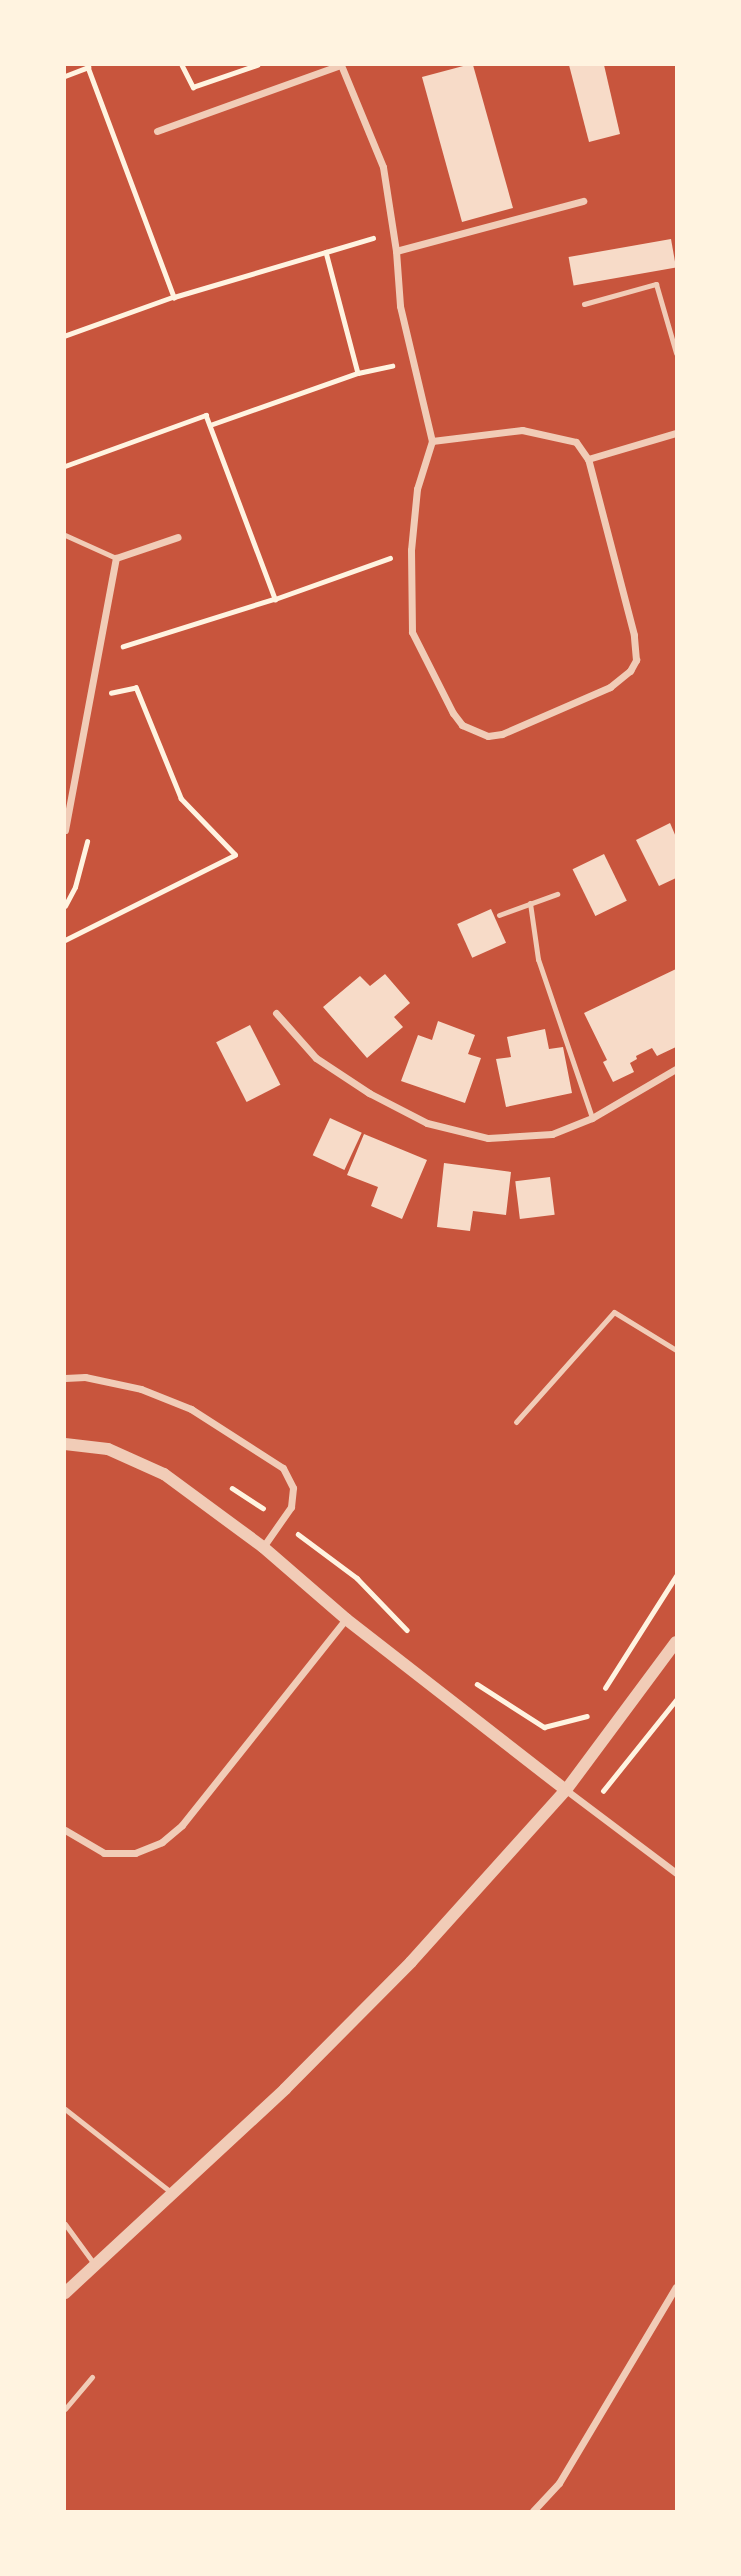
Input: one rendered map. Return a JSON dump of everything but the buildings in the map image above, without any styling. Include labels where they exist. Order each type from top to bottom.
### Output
[{"type":"street","points":[[157,131],[340,65],[383,167],[396,251],[400,306],[432,440],[416,489],[411,551],[412,632],[453,713],[462,725],[488,736],[502,734],[610,687],[630,671],[636,660],[634,635],[588,458],[576,442],[522,430],[432,440]]},
{"type":"street","points":[[396,251],[583,201]]},
{"type":"street","points":[[588,458],[676,433]]},
{"type":"street","points":[[65,831],[116,558],[178,537]]},
{"type":"street","points":[[276,1013],[316,1058],[369,1093],[427,1123],[488,1138],[552,1134],[592,1118],[676,1069]]},
{"type":"street","points":[[65,1378],[85,1377],[141,1389],[191,1409],[283,1468],[293,1488],[291,1507],[263,1547]]},
{"type":"street","points":[[65,1444],[108,1449],[164,1474],[263,1547],[346,1619],[589,1808],[676,1872]]},
{"type":"street","points":[[65,1830],[104,1853],[135,1853],[162,1842],[182,1825],[346,1619]]},
{"type":"street","points":[[65,2293],[285,2088],[411,1962],[566,1790],[676,1642]]},
{"type":"street","points":[[533,2511],[559,2483],[676,2287]]},
{"type":"lane","points":[[584,304],[656,284],[676,353]]},
{"type":"lane","points":[[65,535],[116,558]]},
{"type":"lane","points":[[499,915],[556,894]]},
{"type":"lane","points":[[530,904],[538,959],[592,1118]]},
{"type":"lane","points":[[516,1422],[614,1312],[676,1350]]},
{"type":"lane","points":[[65,2109],[172,2193]]},
{"type":"lane","points":[[65,2224],[95,2265]]},
{"type":"lane","points":[[65,2409],[92,2376]]},
{"type":"path","points":[[65,76],[95,65]]},
{"type":"path","points":[[181,65],[192,87],[257,65]]},
{"type":"path","points":[[88,67],[174,297]]},
{"type":"path","points":[[65,336],[174,297],[393,232]]},
{"type":"path","points":[[327,251],[358,373]]},
{"type":"path","points":[[210,425],[358,373],[414,361]]},
{"type":"path","points":[[275,599],[411,551]]},
{"type":"path","points":[[65,940],[235,855],[181,799],[136,688],[104,695]]},
{"type":"path","points":[[65,906],[75,887],[87,840]]},
{"type":"path","points":[[229,1487],[281,1521],[358,1578],[410,1633]]},
{"type":"path","points":[[603,1692],[676,1576]]},
{"type":"path","points":[[474,1682],[544,1727],[588,1716]]},
{"type":"path","points":[[589,1808],[676,1700]]}]
